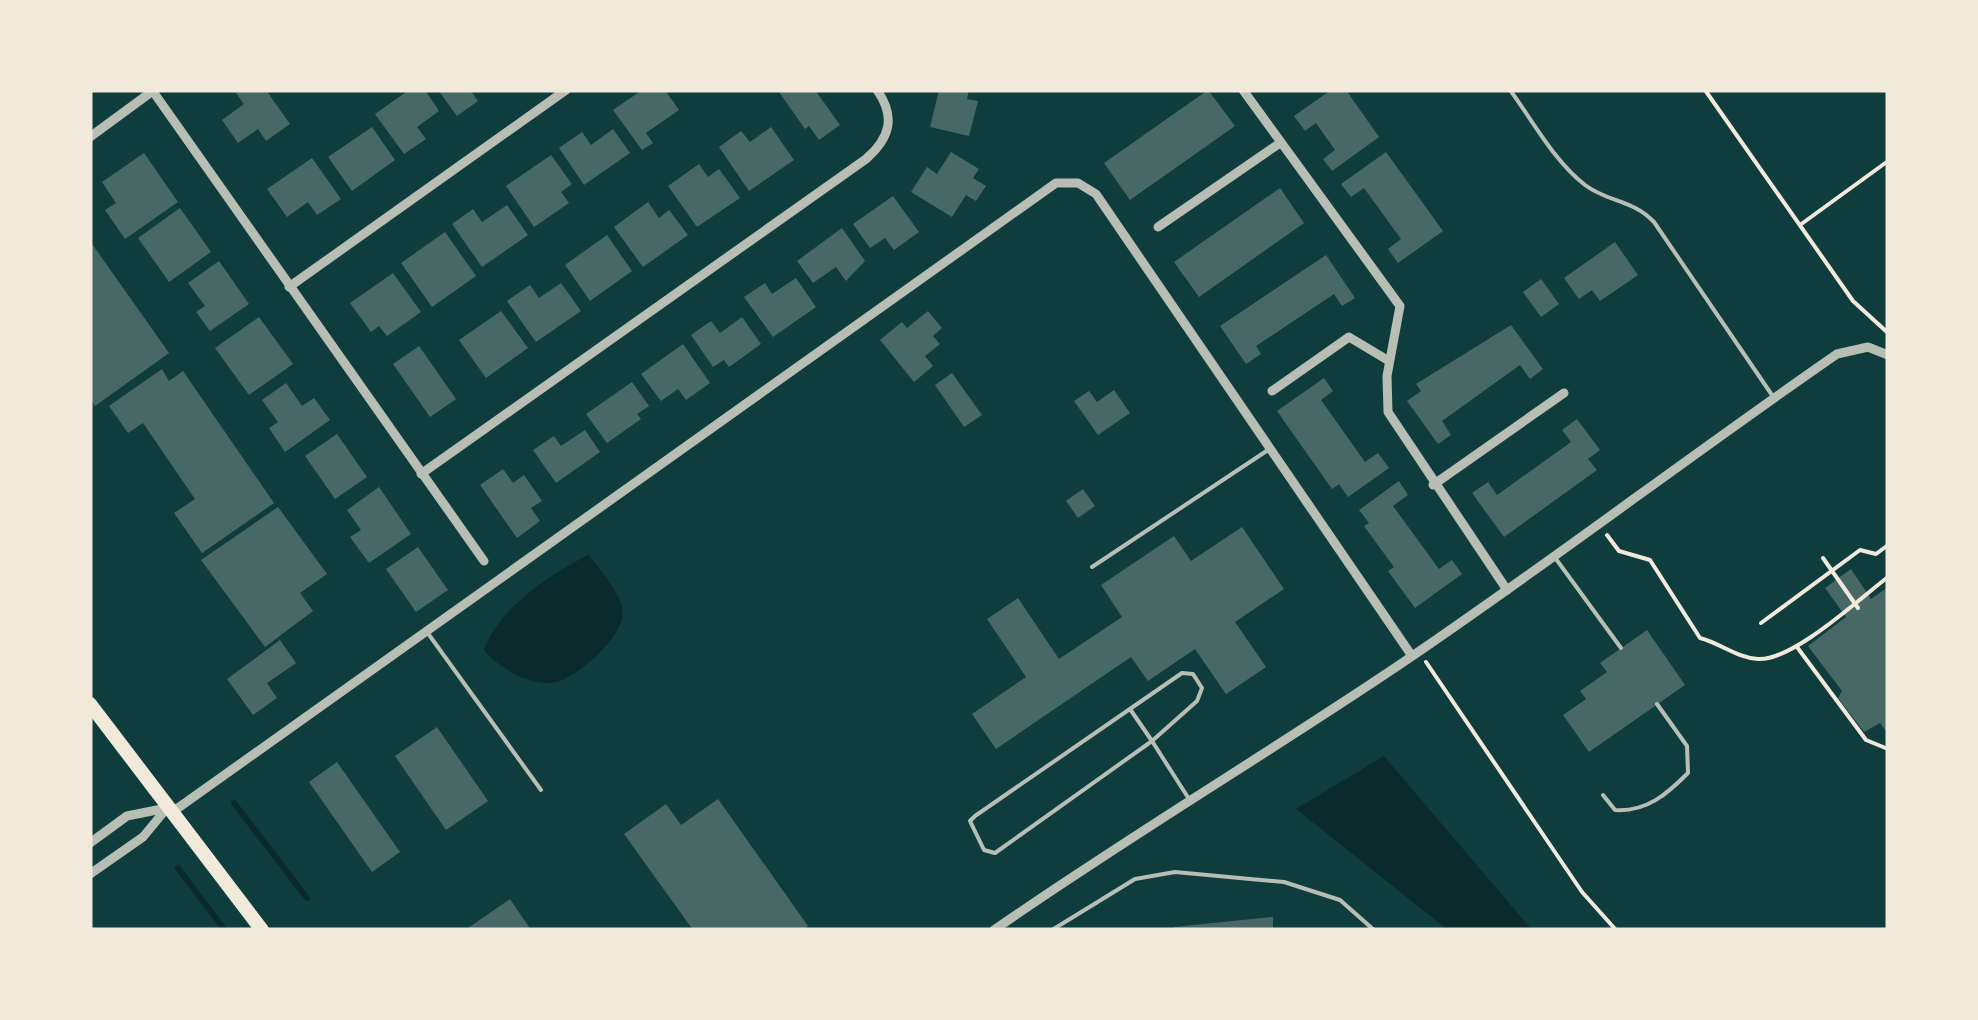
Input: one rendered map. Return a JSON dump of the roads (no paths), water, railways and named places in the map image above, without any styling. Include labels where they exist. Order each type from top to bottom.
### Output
[{"type":"main road","points":[[90,704],[262,930]]},
{"type":"street","points":[[90,137],[153,90],[484,561]]},
{"type":"street","points":[[289,288],[566,90]]},
{"type":"street","points":[[421,474],[866,159],[888,132],[890,116],[877,90]]},
{"type":"street","points":[[1242,90],[1400,306],[1389,361],[1388,412],[1507,590]]},
{"type":"street","points":[[1158,227],[1280,143]]},
{"type":"street","points":[[90,874],[143,837],[169,810],[427,632],[1056,183],[1078,184],[1096,194],[1412,656]]},
{"type":"street","points":[[1272,391],[1349,338],[1389,361]]},
{"type":"street","points":[[994,930],[1412,656],[1837,354],[1853,347],[1868,347],[1888,356]]},
{"type":"street","points":[[1433,484],[1564,394]]},
{"type":"street","points":[[90,843],[127,816],[169,810]]},
{"type":"lane","points":[[1510,90],[1582,184],[1602,196],[1638,206],[1654,222],[1774,398]]},
{"type":"lane","points":[[1092,567],[1268,450]]},
{"type":"lane","points":[[1553,556],[1621,648]]},
{"type":"lane","points":[[427,632],[542,790]]},
{"type":"lane","points":[[1182,672],[1193,674],[1202,688],[1201,696],[1152,741],[995,853],[984,850],[972,833],[970,821],[975,816],[1130,709],[1182,672]]},
{"type":"lane","points":[[1604,795],[1616,810],[1630,811],[1653,803],[1688,773],[1687,746],[1657,704]]},
{"type":"lane","points":[[1130,709],[1189,799]]},
{"type":"lane","points":[[1052,930],[1135,879],[1175,872],[1284,882],[1340,900],[1374,930]]},
{"type":"water","points":[[588,555],[622,607],[618,628],[602,651],[569,677],[550,683],[518,676],[490,657],[484,650],[513,606],[542,582]]},
{"type":"water","points":[[1384,756],[1532,930],[1448,930],[1296,809]]},
{"type":"waterway","points":[[234,803],[307,898]]},
{"type":"waterway","points":[[178,868],[225,930]]}]
